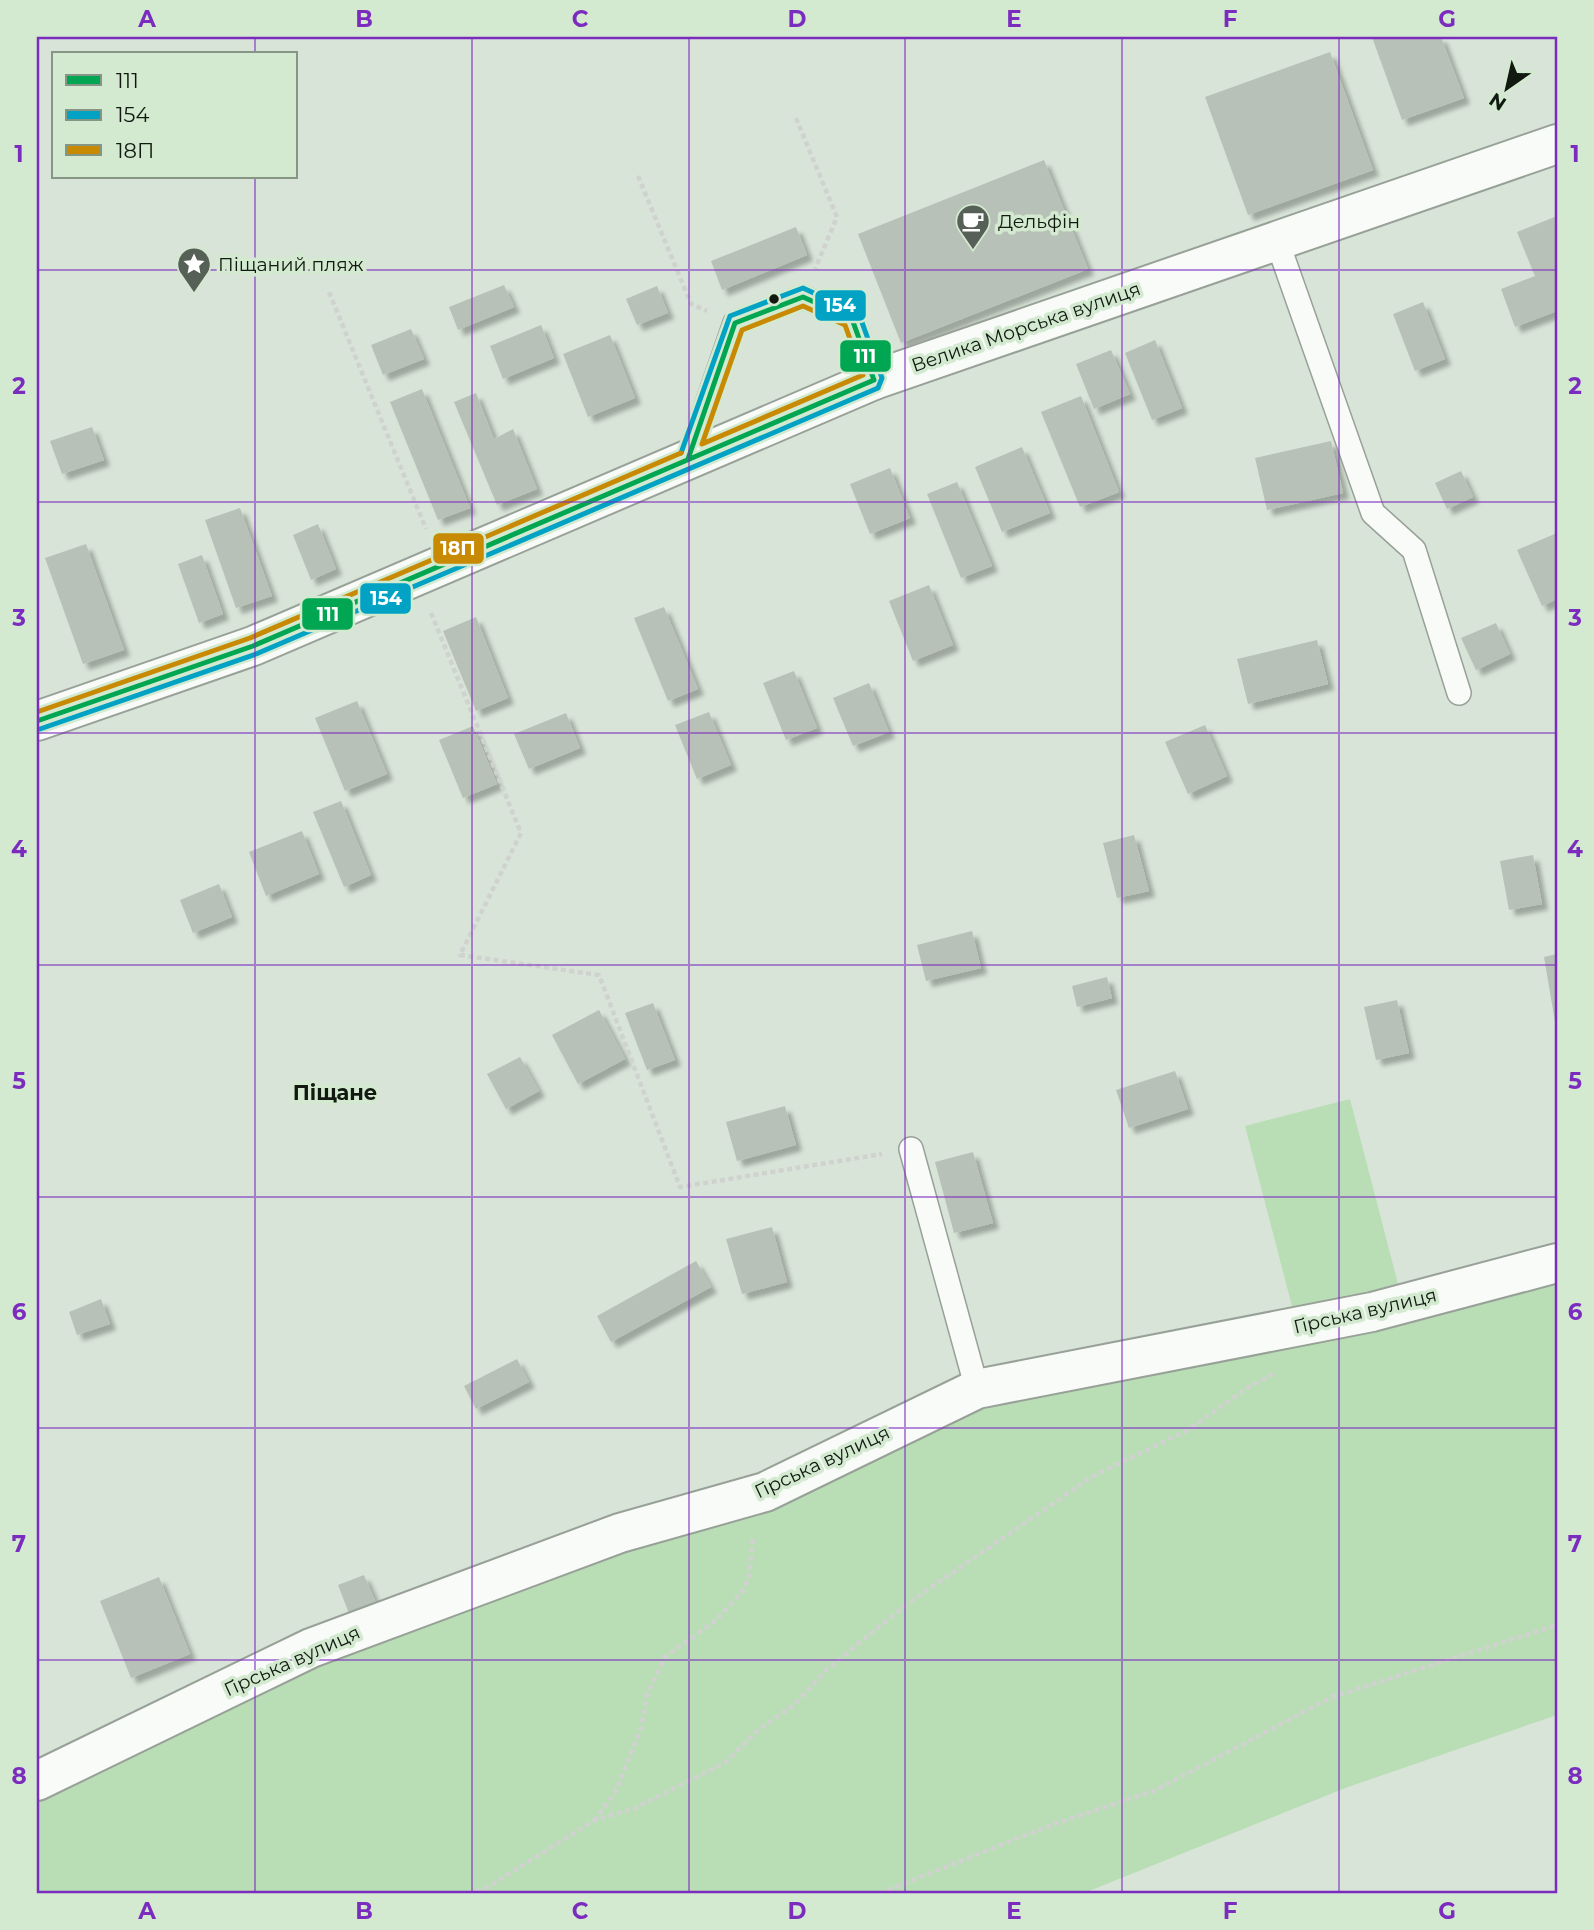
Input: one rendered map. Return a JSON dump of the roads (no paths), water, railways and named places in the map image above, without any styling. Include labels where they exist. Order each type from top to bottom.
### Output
[{"type":"street","name":"Велика Морська вулиця","points":[[37,721],[253,646],[874,380],[1557,144]]},
{"type":"street","name":"Гірська вулиця","points":[[37,1781],[312,1648],[620,1533],[765,1492],[977,1389],[1372,1312],[1557,1263]]},
{"type":"lane","points":[[1278,241],[1373,513],[1414,550],[1459,693]]},
{"type":"lane","points":[[688,459],[735,323],[803,297],[852,319],[874,380]]},
{"type":"lane","points":[[911,1149],[977,1389]]},
{"type":"place","name":"Дельфін","points":[[973,251]]},
{"type":"place","name":"Піщаний пляж","points":[[194,294]]},
{"type":"district","name":"Піщане","points":[[335,1092]]}]
